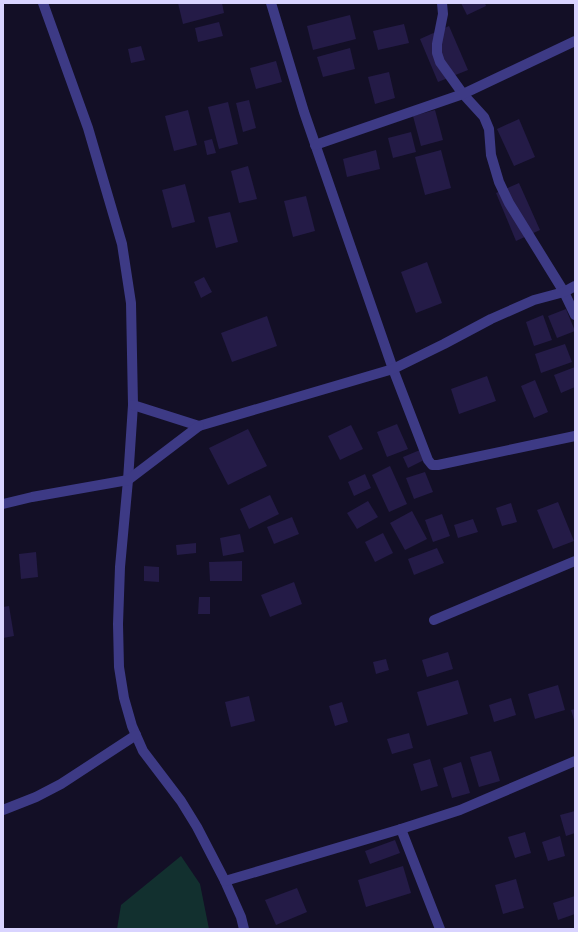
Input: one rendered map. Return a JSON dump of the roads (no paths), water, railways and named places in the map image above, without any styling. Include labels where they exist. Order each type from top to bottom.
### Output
[{"type":"street","points":[[43,3],[88,128],[122,244],[130,303],[133,404],[120,567],[118,624],[119,667],[124,698],[132,726],[143,751],[181,801],[197,827],[225,881],[241,917],[244,929]]},
{"type":"street","points":[[271,3],[315,145],[393,368],[428,460],[432,465],[438,465],[575,436]]},
{"type":"street","points":[[442,3],[443,14],[437,44],[440,62],[463,94],[484,117],[489,129],[491,155],[499,182],[509,203],[564,292],[575,315]]},
{"type":"street","points":[[315,145],[463,94],[575,40]]},
{"type":"street","points":[[3,504],[32,497],[128,480],[199,426],[393,368],[444,344],[491,319],[534,300],[564,292],[575,286]]},
{"type":"street","points":[[133,404],[199,426]]},
{"type":"street","points":[[434,620],[575,562]]},
{"type":"street","points":[[3,810],[36,798],[61,784],[136,735]]},
{"type":"street","points":[[225,881],[460,810],[575,761]]},
{"type":"street","points":[[401,829],[440,929]]}]
